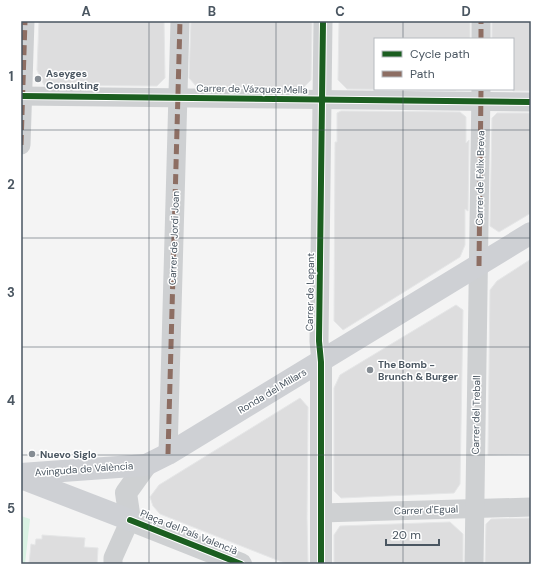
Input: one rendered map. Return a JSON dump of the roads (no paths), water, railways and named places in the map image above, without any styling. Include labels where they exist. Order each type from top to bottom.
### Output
[{"type":"main road","name":"Ronda del Millars","points":[[146,465],[168,454],[321,362],[531,233]]},
{"type":"main road","name":"Avinguda de València","points":[[21,474],[146,465]]},
{"type":"main road","name":"Avinguda de València","points":[[21,478],[130,520]]},
{"type":"street","points":[[21,145],[24,21]]},
{"type":"street","name":"Carrer de Jordi Joan","points":[[168,454],[180,21]]},
{"type":"street","name":"Carrer de Lepant","points":[[321,564],[321,362],[319,341],[323,21]]},
{"type":"street","points":[[481,38],[482,21]]},
{"type":"street","name":"Carrer de Vázquez Mella","points":[[22,96],[322,100],[481,95],[531,102]]},
{"type":"street","name":"Carrer de Fèlix Breva","points":[[479,266],[481,95]]},
{"type":"street","name":"Carrer del Treball","points":[[474,564],[479,266]]},
{"type":"street","name":"Ronda del Millars","points":[[130,520],[126,493],[146,465]]},
{"type":"street","name":"Carrer d'Egual","points":[[321,512],[531,507]]},
{"type":"street","points":[[113,564],[113,558],[130,520]]},
{"type":"street","name":"Plaça del País Valencià","points":[[130,520],[241,564]]},
{"type":"place","name":"Aseyges Consulting","points":[[38,79]]},
{"type":"place","name":"The Bomb - Brunch & Burger","points":[[370,370]]},
{"type":"place","name":"Nuevo Siglo","points":[[32,454]]}]
